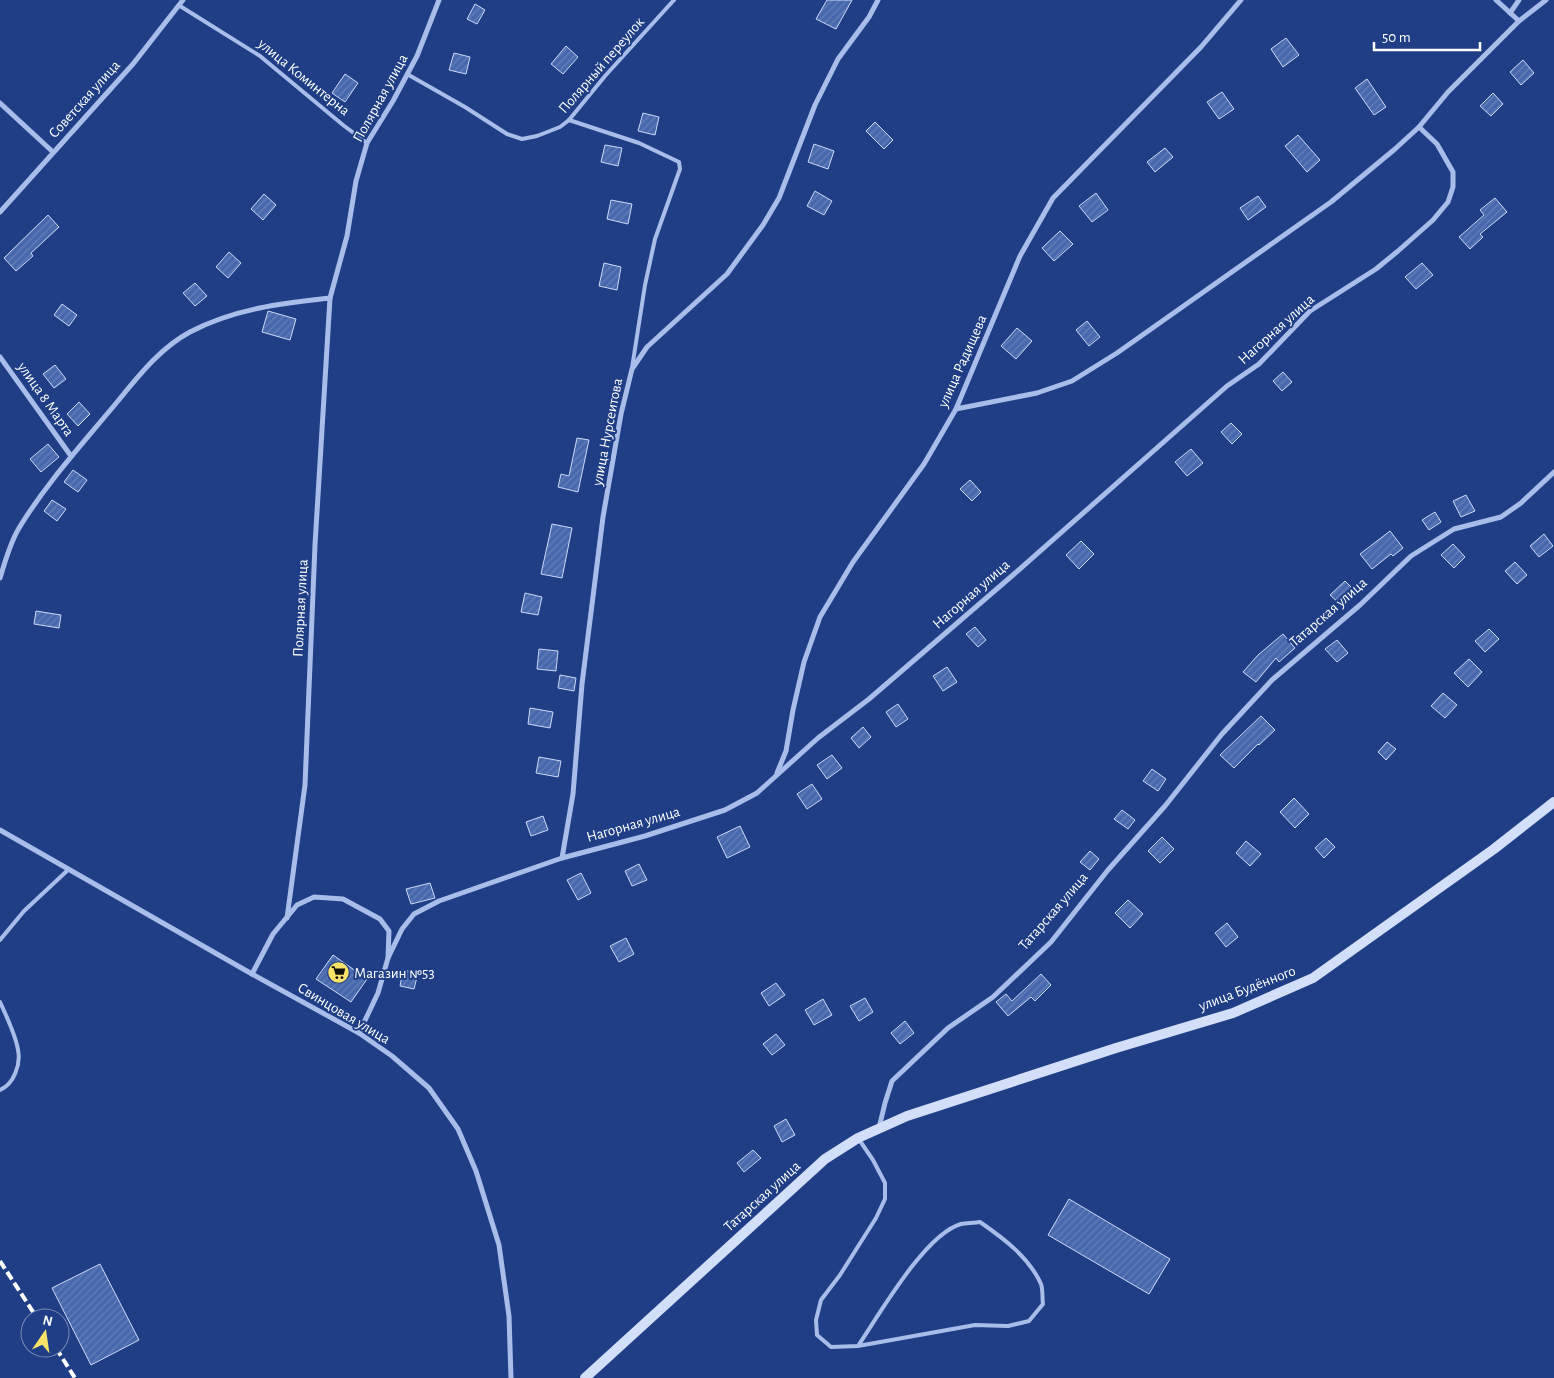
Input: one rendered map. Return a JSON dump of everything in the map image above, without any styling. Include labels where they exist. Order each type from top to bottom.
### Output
[{"type":"street","name":"улица Коминтерна","points":[[174,0],[180,6]]},
{"type":"street","name":"Советская улица","points":[[0,212],[133,64],[183,0]]},
{"type":"street","name":"Полярная улица","points":[[287,918],[305,785],[315,545],[330,298],[347,236],[356,181],[367,143],[393,101],[417,56],[439,0]]},
{"type":"street","name":"улица Нурсеитова","points":[[562,858],[572,794],[582,684],[603,517],[621,414],[632,369],[647,347],[728,274],[764,226],[779,198],[815,105],[838,59],[869,17],[878,0]]},
{"type":"street","name":"улица Радищева","points":[[776,776],[786,752],[804,662],[820,617],[853,562],[924,464],[956,408],[1020,256],[1053,198],[1194,54],[1241,0]]},
{"type":"street","points":[[1496,0],[1519,21]]},
{"type":"street","points":[[1510,13],[1518,0]]},
{"type":"street","points":[[956,408],[1037,393],[1072,381],[1117,353],[1330,202],[1395,149],[1419,127],[1448,92],[1519,21],[1546,0]]},
{"type":"street","points":[[0,103],[53,152]]},
{"type":"street","name":"Нагорная улица","points":[[388,958],[402,929],[414,914],[439,901],[562,858],[645,836],[725,810],[756,793],[818,738],[869,699],[1013,575],[1227,386],[1260,364],[1310,311],[1376,269],[1433,220],[1448,202],[1453,187],[1454,172],[1436,144],[1419,127]]},
{"type":"street","points":[[0,578],[17,530],[42,493],[161,353],[189,333],[224,317],[264,307],[330,298]]},
{"type":"street","name":"улица 8 Марта","points":[[0,357],[72,456]]},
{"type":"street","name":"Татарская улица","points":[[584,1378],[825,1159],[858,1138],[879,1128],[892,1081],[948,1028],[994,997],[1051,942],[1108,870],[1165,806],[1222,734],[1272,680],[1360,605],[1411,556],[1454,529],[1501,517],[1521,503],[1554,472]]},
{"type":"street","name":"улица Будённого","points":[[879,1128],[907,1116],[971,1094],[1233,1013],[1313,978],[1494,850],[1554,802]]},
{"type":"street","name":"Свинцовая улица","points":[[0,830],[360,1034],[392,1056],[429,1088],[458,1129],[476,1171],[499,1246],[509,1316],[511,1378]]},
{"type":"street","points":[[252,974],[273,934],[297,905],[314,897],[343,899],[380,919],[389,931],[388,958],[378,993],[360,1034]]},
{"type":"lane","name":"Полярный переулок","points":[[407,74],[507,134],[522,139],[537,136],[560,127],[569,120],[605,76],[674,0]]},
{"type":"lane","name":"улица Коминтерна","points":[[180,6],[260,56],[367,143]]},
{"type":"lane","points":[[569,120],[639,143],[679,162],[680,169],[655,239],[645,286],[632,369]]},
{"type":"lane","points":[[0,940],[24,911],[69,869]]},
{"type":"lane","points":[[0,1002],[19,1050],[15,1077],[0,1090]]},
{"type":"lane","points":[[858,1138],[873,1160],[885,1183],[885,1200],[876,1218],[840,1275],[821,1300],[816,1320],[817,1335],[831,1346],[858,1346],[975,1325],[1008,1326],[1029,1321],[1043,1304],[1042,1285],[1028,1263],[1006,1240],[980,1222],[960,1224],[937,1238],[917,1260],[897,1286],[858,1346]]},
{"type":"building","points":[[827,0],[852,0],[836,29],[816,19]]},
{"type":"building","points":[[475,4],[485,10],[477,24],[467,19]]},
{"type":"building","points":[[1286,38],[1299,55],[1283,67],[1271,49]]},
{"type":"building","points":[[566,46],[578,57],[563,74],[551,64]]},
{"type":"building","points":[[454,53],[470,57],[466,74],[449,70]]},
{"type":"building","points":[[1523,60],[1534,73],[1521,85],[1510,72]]},
{"type":"building","points":[[345,74],[358,83],[345,102],[332,93]]},
{"type":"building","points":[[1367,79],[1386,107],[1374,115],[1355,88]]},
{"type":"building","points":[[1222,92],[1234,109],[1219,119],[1207,102]]},
{"type":"building","points":[[1493,93],[1503,104],[1491,116],[1480,106]]},
{"type":"building","points":[[643,113],[659,117],[655,135],[638,131]]},
{"type":"building","points":[[875,122],[893,140],[884,149],[866,131]]},
{"type":"building","points":[[1298,135],[1320,160],[1307,172],[1285,146]]},
{"type":"building","points":[[814,144],[834,151],[828,169],[808,162]]},
{"type":"building","points":[[605,145],[622,148],[618,166],[601,162]]},
{"type":"building","points":[[1165,148],[1173,157],[1155,172],[1147,162]]},
{"type":"building","points":[[815,191],[832,201],[824,215],[807,206]]},
{"type":"building","points":[[1096,193],[1108,210],[1092,222],[1079,206]]},
{"type":"building","points":[[264,194],[276,205],[263,220],[251,209]]},
{"type":"building","points":[[1258,196],[1266,207],[1248,220],[1240,208]]},
{"type":"building","points":[[1495,198],[1507,212],[1480,234],[1483,237],[1470,249],[1459,237],[1484,215],[1480,210]]},
{"type":"building","points":[[611,200],[632,204],[628,224],[607,219]]},
{"type":"building","points":[[48,215],[59,227],[31,253],[33,256],[16,271],[4,258]]},
{"type":"building","points":[[1060,231],[1073,244],[1054,261],[1042,248]]},
{"type":"building","points":[[229,252],[241,263],[228,278],[216,267]]},
{"type":"building","points":[[604,263],[621,267],[617,290],[599,286]]},
{"type":"building","points":[[1422,263],[1433,275],[1416,289],[1405,277]]},
{"type":"building","points":[[195,283],[207,296],[195,306],[183,293]]},
{"type":"building","points":[[62,304],[77,315],[69,326],[54,315]]},
{"type":"building","points":[[268,311],[296,319],[290,340],[262,332]]},
{"type":"building","points":[[1087,321],[1100,337],[1089,346],[1076,330]]},
{"type":"building","points":[[1017,328],[1032,341],[1016,359],[1001,346]]},
{"type":"building","points":[[55,365],[66,379],[54,388],[43,374]]},
{"type":"building","points":[[1283,372],[1292,382],[1282,391],[1273,381]]},
{"type":"building","points":[[79,402],[90,414],[78,426],[67,414]]},
{"type":"building","points":[[1231,423],[1242,434],[1232,444],[1221,432]]},
{"type":"building","points":[[577,438],[589,440],[578,492],[558,487],[561,474],[569,476]]},
{"type":"building","points":[[48,444],[59,457],[41,472],[30,459]]},
{"type":"building","points":[[1191,449],[1203,463],[1187,476],[1175,462]]},
{"type":"building","points":[[73,470],[87,480],[78,492],[64,482]]},
{"type":"building","points":[[970,480],[981,492],[972,501],[960,489]]},
{"type":"building","points":[[1466,495],[1475,511],[1461,517],[1453,501]]},
{"type":"building","points":[[52,500],[66,509],[57,521],[44,511]]},
{"type":"building","points":[[1435,512],[1441,522],[1429,530],[1422,520]]},
{"type":"building","points":[[552,524],[572,528],[562,578],[541,574]]},
{"type":"building","points":[[1390,531],[1403,548],[1393,556],[1391,554],[1372,569],[1360,554]]},
{"type":"building","points":[[1544,534],[1553,546],[1539,557],[1530,546]]},
{"type":"building","points":[[1081,541],[1094,554],[1079,569],[1066,555]]},
{"type":"building","points":[[1453,544],[1465,557],[1454,568],[1441,555]]},
{"type":"building","points":[[1515,562],[1527,575],[1517,584],[1505,571]]},
{"type":"building","points":[[1345,581],[1357,593],[1343,607],[1330,595]]},
{"type":"building","points":[[525,593],[542,597],[538,615],[521,612]]},
{"type":"building","points":[[36,611],[61,615],[59,628],[34,624]]},
{"type":"building","points":[[975,627],[986,640],[978,647],[966,634]]},
{"type":"building","points":[[1489,629],[1499,639],[1485,652],[1475,641]]},
{"type":"building","points":[[1283,634],[1295,648],[1279,662],[1276,658],[1256,682],[1243,672],[1258,655]]},
{"type":"building","points":[[1337,640],[1348,653],[1337,662],[1325,649]]},
{"type":"building","points":[[539,649],[558,651],[556,671],[537,669]]},
{"type":"building","points":[[1469,659],[1482,672],[1468,687],[1454,673]]},
{"type":"building","points":[[947,667],[957,682],[943,691],[933,676]]},
{"type":"building","points":[[560,675],[576,678],[574,691],[558,688]]},
{"type":"building","points":[[1443,693],[1457,705],[1445,718],[1431,706]]},
{"type":"building","points":[[898,704],[908,719],[896,727],[886,712]]},
{"type":"building","points":[[530,708],[553,712],[550,728],[528,724]]},
{"type":"building","points":[[1261,716],[1275,730],[1234,768],[1220,755]]},
{"type":"building","points":[[863,727],[871,737],[859,748],[851,738]]},
{"type":"building","points":[[1387,742],[1396,749],[1386,760],[1378,752]]},
{"type":"building","points":[[832,755],[842,768],[827,779],[817,765]]},
{"type":"building","points":[[539,757],[561,761],[558,777],[536,773]]},
{"type":"building","points":[[1152,769],[1166,779],[1158,791],[1143,781]]},
{"type":"building","points":[[812,784],[822,799],[807,809],[797,794]]},
{"type":"building","points":[[1294,798],[1309,814],[1295,828],[1280,812]]},
{"type":"building","points":[[1122,810],[1135,820],[1128,829],[1114,819]]},
{"type":"building","points":[[543,816],[548,830],[531,836],[526,822]]},
{"type":"building","points":[[740,826],[750,847],[727,858],[717,837]]},
{"type":"building","points":[[1162,837],[1174,849],[1160,863],[1148,851]]},
{"type":"building","points":[[1326,838],[1335,847],[1324,858],[1315,848]]},
{"type":"building","points":[[1246,841],[1261,854],[1250,866],[1236,853]]},
{"type":"building","points":[[1090,851],[1099,859],[1090,870],[1080,862]]},
{"type":"building","points":[[639,864],[647,880],[632,886],[625,871]]},
{"type":"building","points":[[581,873],[591,893],[578,900],[567,880]]},
{"type":"building","points":[[430,883],[435,898],[411,904],[406,889]]},
{"type":"building","points":[[1128,900],[1143,914],[1130,928],[1115,913]]},
{"type":"building","points":[[1227,923],[1238,937],[1226,947],[1215,933]]},
{"type":"building","points":[[626,938],[634,954],[619,962],[610,946]]},
{"type":"building","points":[[333,955],[367,979],[351,1002],[316,979]]},
{"type":"building","points":[[403,970],[418,973],[414,989],[400,986]]},
{"type":"building","points":[[1041,974],[1051,985],[1035,1001],[1031,997],[1008,1016],[996,1002],[1006,994],[1012,1001]]},
{"type":"building","points":[[776,983],[785,995],[769,1006],[761,993]]},
{"type":"building","points":[[865,998],[873,1012],[859,1021],[850,1006]]},
{"type":"building","points":[[823,999],[832,1015],[814,1025],[805,1010]]},
{"type":"building","points":[[905,1021],[914,1033],[900,1044],[891,1033]]},
{"type":"building","points":[[776,1034],[785,1045],[772,1055],[763,1044]]},
{"type":"building","points":[[786,1119],[795,1135],[782,1142],[774,1126]]},
{"type":"building","points":[[753,1150],[761,1158],[744,1172],[737,1163]]},
{"type":"building","points":[[1069,1199],[1170,1259],[1149,1294],[1048,1235]]},
{"type":"building","points":[[100,1264],[139,1340],[91,1365],[70,1324],[70,1308],[62,1308],[52,1288]]},
{"type":"railway","points":[[0,1261],[31,1308]]},
{"type":"railway","points":[[62,1358],[75,1378]]},
{"type":"place","name":"Магазин №53","points":[[338,973]]}]
